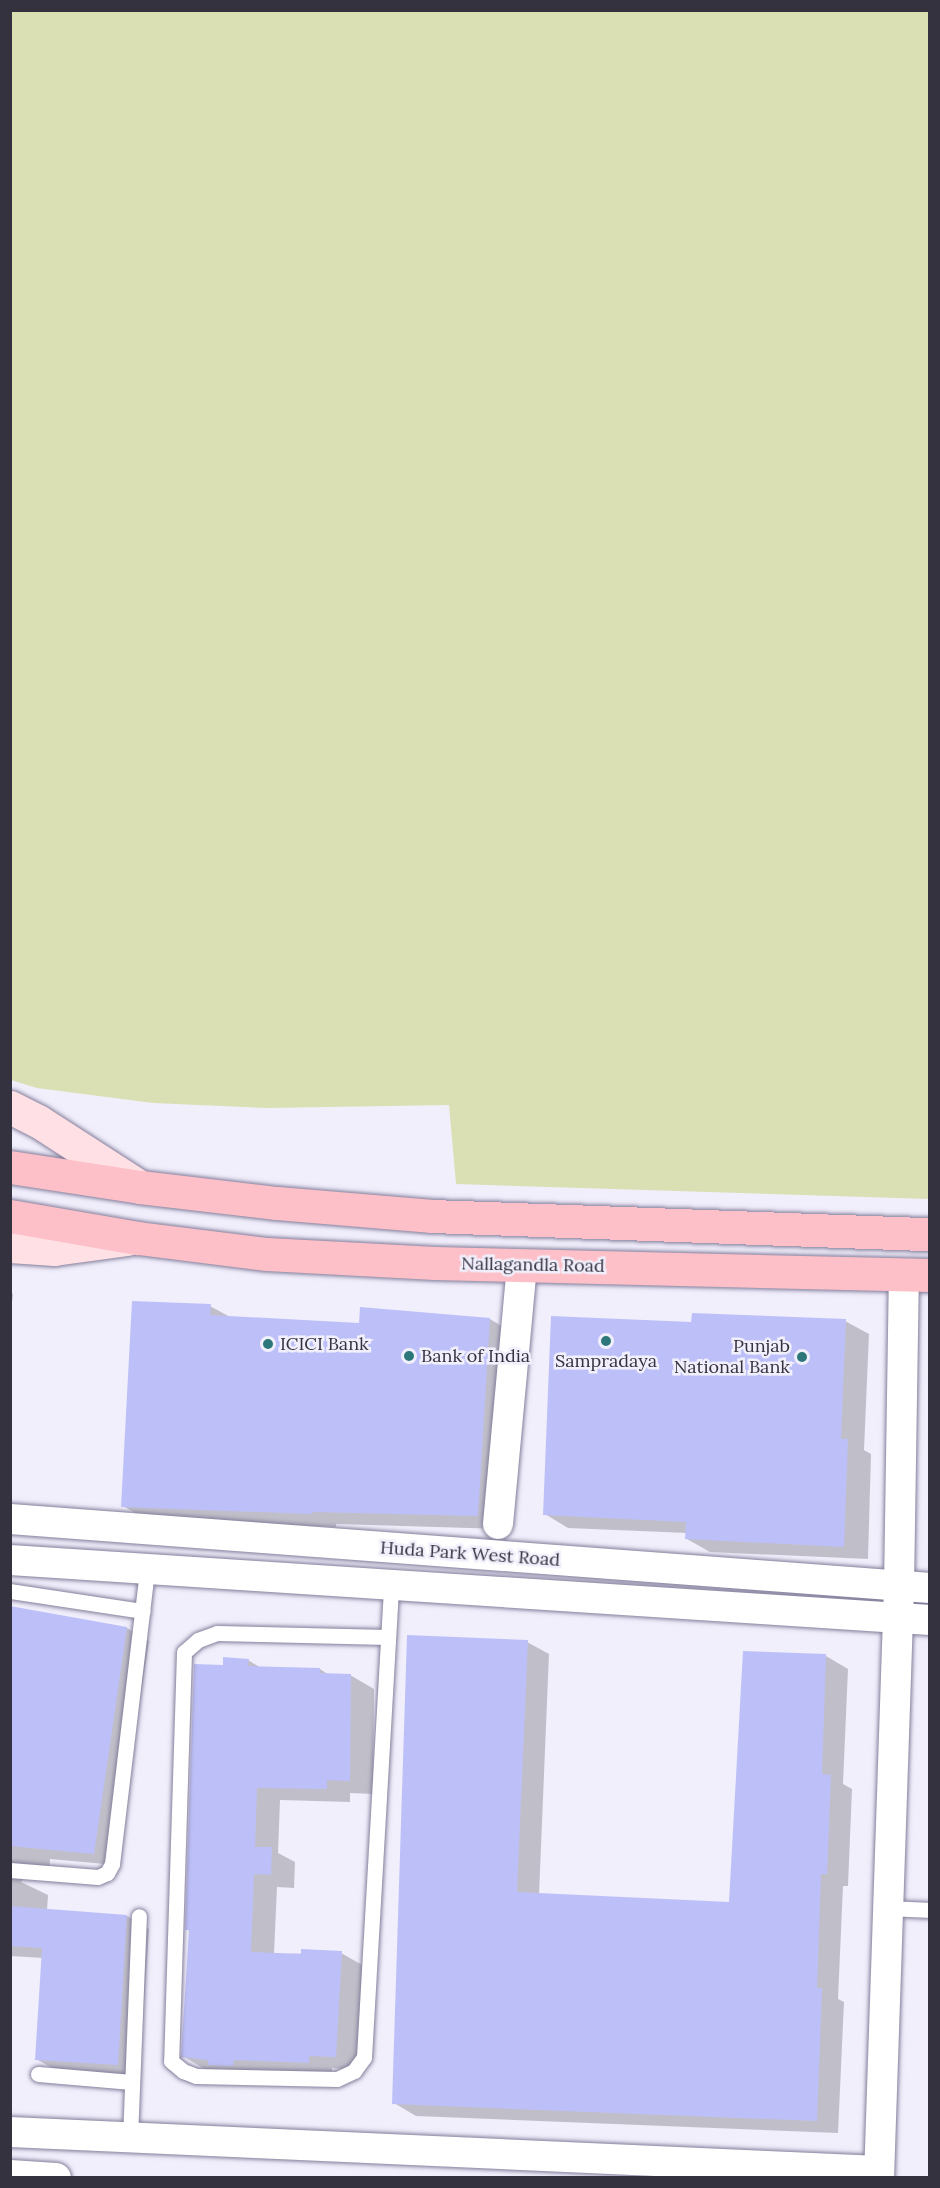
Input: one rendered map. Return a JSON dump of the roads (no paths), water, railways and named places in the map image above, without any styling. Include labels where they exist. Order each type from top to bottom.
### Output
[{"type":"main road","points":[[10,1167],[140,1187],[277,1203],[432,1216],[930,1234]]},
{"type":"main road","name":"Nallagandla Road","points":[[10,1215],[138,1238],[267,1254],[435,1263],[917,1274]]},
{"type":"street","points":[[10,1107],[38,1121],[140,1187]]},
{"type":"street","points":[[10,1246],[54,1249],[138,1238]]},
{"type":"street","points":[[498,1524],[522,1265]]},
{"type":"street","points":[[10,2132],[879,2174],[899,1587],[917,1274]]},
{"type":"street","name":"Huda Park West Road","points":[[10,1519],[930,1588]]},
{"type":"street","name":"Huda Park West Road","points":[[10,1560],[930,1620]]},
{"type":"street","points":[[10,2175],[56,2178]]},
{"type":"lane","points":[[10,1870],[98,1877],[107,1873],[112,1864],[147,1569]]},
{"type":"lane","points":[[388,1637],[217,1633],[198,1640],[184,1652],[171,2061],[183,2071],[196,2076],[337,2079],[354,2071],[364,2057],[391,1586]]},
{"type":"lane","points":[[10,1591],[142,1611]]},
{"type":"lane","points":[[888,1908],[930,1910]]},
{"type":"lane","points":[[130,2138],[140,1916]]},
{"type":"lane","points":[[38,2074],[132,2082]]},
{"type":"place","name":"Sampradaya","points":[[606,1341]]},
{"type":"place","name":"ICICI Bank","points":[[268,1344]]},
{"type":"place","name":"Bank of India","points":[[409,1356]]},
{"type":"place","name":"Punjab National Bank","points":[[802,1357]]}]
